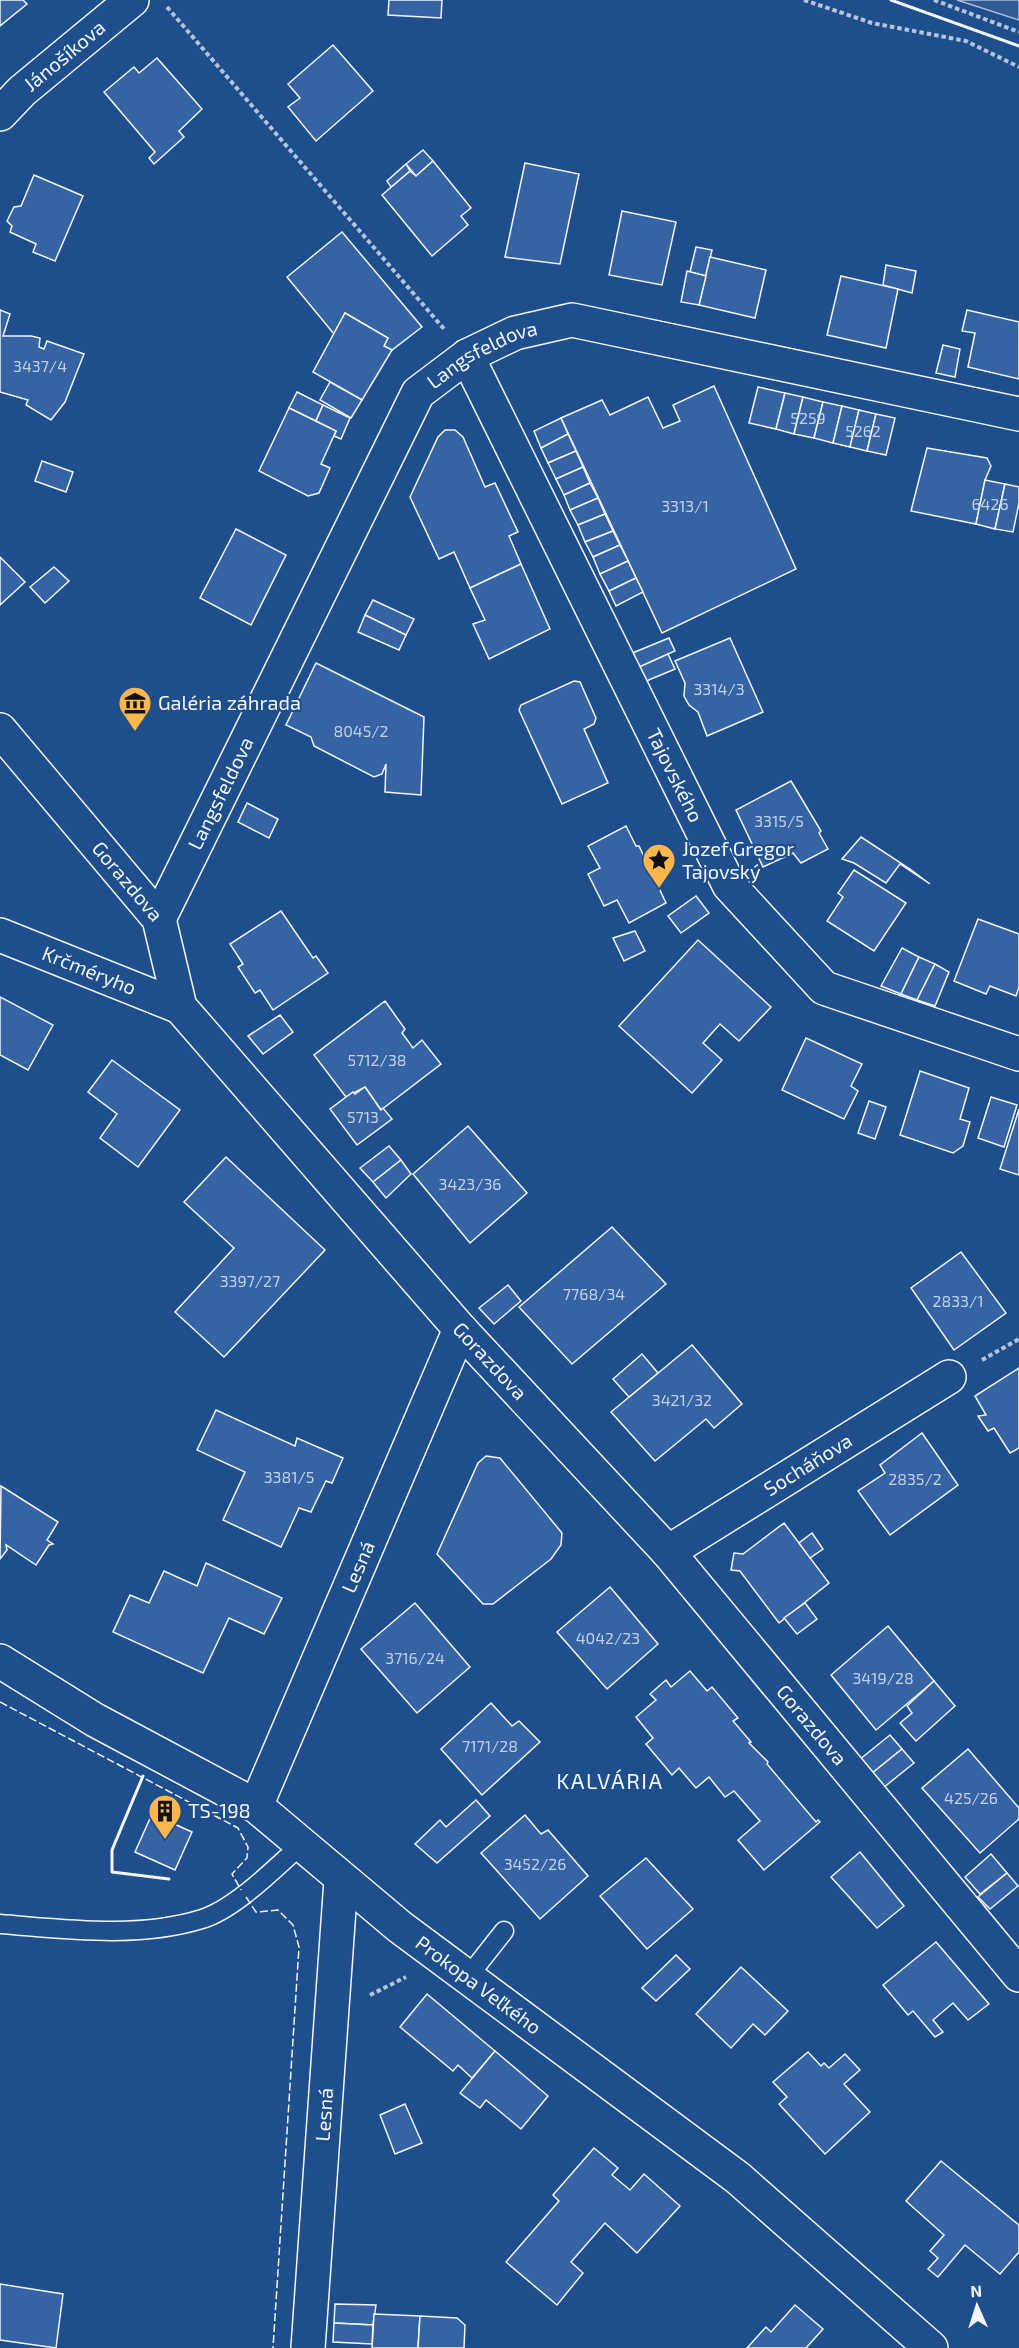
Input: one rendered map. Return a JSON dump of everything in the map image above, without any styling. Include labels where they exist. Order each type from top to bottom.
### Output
[{"type":"street","name":"Jánošíkova","points":[[0,114],[22,91],[132,0]]},
{"type":"street","name":"Langsfeldova","points":[[159,920],[418,393],[466,356],[515,333],[572,320],[1019,414]]},
{"type":"street","name":"Tajovského","points":[[466,356],[729,885],[824,988],[1019,1054]]},
{"type":"street","name":"Gorazdova","points":[[0,730],[159,920],[180,1007],[460,1329],[668,1552],[1019,1975]]},
{"type":"street","name":"Krčméryho","points":[[0,935],[180,1007]]},
{"type":"street","name":"Lesná","points":[[256,1806],[460,1329]]},
{"type":"street","name":"Socháňova","points":[[668,1552],[949,1377]]},
{"type":"street","name":"Prokopa Veľkého","points":[[0,1661],[94,1720],[256,1806],[341,1880],[454,1969],[738,2178],[931,2348]]},
{"type":"street","name":"Lesná","points":[[308,2348],[341,1880]]},
{"type":"lane","points":[[0,1924],[81,1930],[138,1929],[203,1919],[244,1895],[301,1845]]},
{"type":"lane","points":[[454,1969],[504,1931]]},
{"type":"path","points":[[161,0],[466,356]]},
{"type":"path","points":[[804,0],[872,23],[966,41],[1019,67]]},
{"type":"path","points":[[934,0],[1019,32]]},
{"type":"path","points":[[332,2014],[454,1969]]},
{"type":"shaded area","points":[[957,0],[1019,0],[1019,20]]},
{"type":"building","points":[[0,0],[23,0],[27,4],[0,26]]},
{"type":"building","points":[[389,0],[442,0],[441,18],[388,15]]},
{"type":"building","points":[[333,45],[373,91],[316,141],[288,107],[300,98],[288,84]]},
{"type":"building","points":[[157,58],[202,109],[179,131],[184,137],[154,164],[149,158],[155,152],[104,92],[134,67],[139,73]]},
{"type":"building","points":[[423,150],[433,161],[416,176],[406,164]]},
{"type":"building","points":[[433,161],[471,208],[461,216],[468,225],[432,256],[382,195],[410,171],[416,176]]},
{"type":"building","points":[[525,163],[579,174],[560,264],[505,257]]},
{"type":"building","points":[[406,164],[410,171],[391,187],[387,181]]},
{"type":"building","points":[[34,175],[83,196],[55,261],[33,252],[36,244],[10,232],[12,226],[7,221],[14,207],[21,206]]},
{"type":"building","points":[[622,211],[676,222],[662,285],[609,275]]},
{"type":"building","points":[[342,232],[422,327],[392,350],[384,346],[388,338],[345,313],[334,334],[287,277]]},
{"type":"building","points":[[696,247],[712,250],[706,276],[690,272]]},
{"type":"building","points":[[710,257],[766,270],[755,318],[699,305]]},
{"type":"building","points":[[886,265],[916,271],[912,293],[883,285]]},
{"type":"building","points":[[687,271],[706,276],[699,305],[681,302]]},
{"type":"building","points":[[841,276],[898,289],[886,348],[827,335]]},
{"type":"building","points":[[0,310],[10,314],[3,336],[40,338],[39,347],[44,349],[47,341],[84,354],[65,402],[51,420],[26,405],[28,400],[0,392]]},
{"type":"building","points":[[967,310],[1019,322],[1019,379],[968,367],[975,333],[962,331]]},
{"type":"building","points":[[345,313],[388,338],[384,346],[392,350],[362,400],[313,372]]},
{"type":"building","points":[[943,345],[960,349],[955,377],[936,373]]},
{"type":"building","points":[[330,382],[362,400],[351,418],[320,400]]},
{"type":"building","points":[[714,386],[796,569],[662,633],[561,418],[602,400],[610,415],[648,397],[663,428],[680,421],[673,405]]},
{"type":"building","points":[[758,387],[785,393],[776,429],[749,423]]},
{"type":"building","points":[[297,392],[323,405],[316,421],[289,408]]},
{"type":"building","points":[[785,393],[803,397],[794,434],[776,429]]},
{"type":"building","points":[[803,397],[823,402],[814,438],[794,434]]},
{"type":"building","points":[[823,402],[842,406],[833,443],[814,438]]},
{"type":"building","points":[[323,405],[350,418],[341,439],[334,436],[336,431],[316,421]]},
{"type":"building","points":[[842,406],[859,410],[850,447],[833,443]]},
{"type":"building","points":[[289,408],[336,431],[321,464],[330,468],[319,493],[308,496],[259,471]]},
{"type":"building","points":[[859,410],[876,414],[867,451],[850,447]]},
{"type":"building","points":[[876,414],[895,418],[886,455],[867,451]]},
{"type":"building","points":[[561,418],[568,434],[541,448],[534,431]]},
{"type":"building","points":[[445,430],[455,430],[463,437],[485,487],[495,483],[518,532],[509,536],[521,564],[470,588],[454,552],[439,559],[410,497],[438,437]]},
{"type":"building","points":[[568,434],[576,451],[548,463],[541,448]]},
{"type":"building","points":[[927,448],[987,458],[991,466],[985,480],[976,524],[911,511]]},
{"type":"building","points":[[576,451],[583,467],[556,479],[548,463]]},
{"type":"building","points":[[42,461],[73,472],[66,492],[35,481]]},
{"type":"building","points":[[583,467],[590,483],[564,495],[556,479]]},
{"type":"building","points":[[985,480],[1005,484],[995,529],[976,524]]},
{"type":"building","points":[[590,483],[598,498],[570,510],[564,495]]},
{"type":"building","points":[[1005,484],[1019,487],[1019,503],[1013,532],[995,529]]},
{"type":"building","points":[[598,498],[605,514],[578,525],[570,510]]},
{"type":"building","points":[[605,514],[613,531],[585,542],[578,525]]},
{"type":"building","points":[[236,529],[286,555],[251,625],[200,598]]},
{"type":"building","points":[[613,531],[620,545],[593,557],[585,542]]},
{"type":"building","points":[[620,545],[628,561],[600,574],[593,557]]},
{"type":"building","points":[[0,557],[25,582],[0,605]]},
{"type":"building","points":[[628,561],[636,578],[609,591],[600,574]]},
{"type":"building","points":[[521,564],[550,629],[489,659],[473,624],[485,620],[470,588]]},
{"type":"building","points":[[54,567],[69,581],[45,603],[30,587]]},
{"type":"building","points":[[636,578],[643,592],[616,606],[609,591]]},
{"type":"building","points":[[373,600],[414,619],[406,635],[365,615]]},
{"type":"building","points":[[365,615],[406,635],[399,650],[358,632]]},
{"type":"building","points":[[669,638],[675,651],[637,668],[630,654]]},
{"type":"building","points":[[730,638],[763,712],[707,736],[698,712],[689,705],[684,696],[685,683],[675,661]]},
{"type":"building","points":[[668,654],[675,669],[644,682],[637,668]]},
{"type":"building","points":[[316,663],[424,717],[421,795],[385,792],[386,764],[382,774],[374,777],[314,746],[311,737],[286,725]]},
{"type":"building","points":[[574,681],[580,682],[596,718],[594,724],[584,729],[608,783],[562,804],[519,710],[521,705]]},
{"type":"building","points":[[791,781],[821,831],[819,833],[828,849],[801,863],[793,853],[763,867],[736,810]]},
{"type":"building","points":[[247,803],[278,819],[269,838],[238,822]]},
{"type":"building","points":[[626,826],[636,846],[639,846],[666,903],[629,923],[617,900],[604,906],[588,874],[600,868],[588,846]]},
{"type":"building","points":[[861,837],[930,884],[900,864],[886,883],[854,863],[842,859]]},
{"type":"building","points":[[854,870],[906,903],[874,951],[827,921],[843,897],[838,893]]},
{"type":"building","points":[[696,896],[709,913],[681,933],[668,916]]},
{"type":"building","points":[[281,911],[313,958],[316,956],[328,973],[273,1010],[260,990],[255,993],[238,967],[243,964],[230,944]]},
{"type":"building","points":[[978,919],[1019,934],[1019,987],[1016,996],[990,986],[986,994],[954,981]]},
{"type":"building","points":[[635,931],[645,951],[624,961],[613,938]]},
{"type":"building","points":[[698,940],[771,1007],[739,1041],[720,1024],[703,1043],[722,1060],[692,1093],[619,1026]]},
{"type":"building","points":[[902,948],[919,957],[901,994],[881,986]]},
{"type":"building","points":[[919,957],[935,964],[917,1000],[901,994]]},
{"type":"building","points":[[935,964],[949,972],[935,1006],[917,1000]]},
{"type":"building","points":[[0,997],[53,1025],[28,1070],[0,1055]]},
{"type":"building","points":[[385,1001],[405,1029],[402,1033],[413,1048],[422,1040],[441,1064],[381,1110],[365,1087],[346,1097],[314,1055]]},
{"type":"building","points":[[280,1015],[293,1032],[263,1054],[248,1036]]},
{"type":"building","points":[[806,1038],[862,1064],[851,1086],[858,1091],[844,1119],[782,1090]]},
{"type":"building","points":[[112,1060],[180,1110],[138,1167],[100,1138],[117,1114],[88,1092]]},
{"type":"building","points":[[920,1071],[969,1088],[960,1119],[970,1122],[963,1146],[953,1153],[900,1135]]},
{"type":"building","points":[[365,1087],[381,1110],[383,1108],[392,1119],[357,1145],[330,1109],[353,1092],[355,1094]]},
{"type":"building","points":[[991,1097],[1017,1105],[1004,1147],[978,1138]]},
{"type":"building","points":[[869,1101],[886,1107],[875,1139],[858,1133]]},
{"type":"building","points":[[1019,1109],[1019,1175],[1000,1169]]},
{"type":"building","points":[[468,1126],[527,1193],[470,1243],[413,1174]]},
{"type":"building","points":[[389,1146],[401,1160],[373,1182],[360,1168]]},
{"type":"building","points":[[226,1157],[325,1250],[224,1357],[175,1312],[234,1248],[184,1202]]},
{"type":"building","points":[[401,1160],[411,1174],[386,1198],[373,1182]]},
{"type":"building","points":[[612,1227],[666,1284],[572,1364],[519,1307]]},
{"type":"building","points":[[961,1252],[1006,1313],[954,1350],[911,1288]]},
{"type":"building","points":[[508,1285],[521,1301],[494,1324],[479,1308]]},
{"type":"building","points":[[692,1345],[742,1404],[714,1428],[706,1419],[655,1461],[611,1412]]},
{"type":"building","points":[[642,1354],[658,1373],[629,1397],[613,1379]]},
{"type":"building","points":[[1019,1368],[1019,1448],[1010,1453],[994,1428],[988,1431],[978,1416],[986,1415],[975,1396]]},
{"type":"building","points":[[216,1410],[295,1446],[297,1438],[343,1458],[332,1483],[326,1481],[311,1512],[299,1508],[281,1547],[223,1520],[245,1472],[197,1450]]},
{"type":"building","points":[[922,1433],[958,1485],[890,1535],[858,1491],[885,1473],[880,1465]]},
{"type":"building","points":[[486,1456],[500,1458],[562,1533],[561,1545],[551,1559],[493,1604],[483,1604],[437,1554],[478,1463]]},
{"type":"building","points":[[1,1486],[58,1522],[47,1540],[53,1544],[49,1545],[36,1565],[6,1545],[7,1550],[0,1559]]},
{"type":"building","points":[[784,1523],[829,1583],[779,1623],[740,1571],[731,1570],[734,1553],[743,1554]]},
{"type":"building","points":[[812,1533],[823,1549],[810,1558],[799,1543]]},
{"type":"building","points":[[206,1563],[282,1598],[264,1634],[229,1618],[203,1673],[113,1632],[130,1595],[149,1603],[164,1571],[197,1586]]},
{"type":"building","points":[[610,1587],[658,1644],[607,1689],[557,1632]]},
{"type":"building","points":[[415,1603],[470,1667],[417,1713],[361,1649]]},
{"type":"building","points":[[805,1603],[817,1619],[797,1634],[784,1618]]},
{"type":"building","points":[[888,1626],[934,1681],[876,1730],[831,1675]]},
{"type":"building","points":[[690,1671],[707,1691],[712,1687],[738,1718],[733,1721],[751,1742],[749,1743],[768,1762],[767,1764],[816,1822],[818,1820],[820,1822],[764,1870],[738,1840],[760,1821],[734,1791],[725,1797],[709,1777],[696,1788],[679,1768],[672,1775],[646,1744],[653,1738],[636,1717],[656,1700],[650,1694],[666,1680],[671,1687]]},
{"type":"building","points":[[934,1681],[955,1706],[916,1741],[900,1723],[912,1713],[907,1706]]},
{"type":"building","points":[[491,1703],[512,1726],[519,1721],[540,1742],[482,1795],[441,1749]]},
{"type":"building","points":[[890,1735],[902,1749],[871,1774],[859,1760]]},
{"type":"building","points":[[902,1749],[914,1763],[883,1788],[871,1774]]},
{"type":"building","points":[[968,1749],[1019,1808],[1019,1819],[980,1853],[922,1788]]},
{"type":"building","points":[[476,1800],[490,1816],[437,1863],[415,1844],[440,1820],[446,1827]]},
{"type":"building","name":"TS-198","points":[[152,1814],[192,1832],[175,1870],[135,1852]]},
{"type":"building","points":[[525,1815],[541,1834],[548,1830],[588,1876],[540,1919],[481,1853]]},
{"type":"building","points":[[860,1852],[904,1906],[877,1928],[831,1877]]},
{"type":"building","points":[[991,1854],[1007,1873],[980,1894],[965,1877]]},
{"type":"building","points":[[646,1858],[693,1909],[647,1949],[600,1896]]},
{"type":"building","points":[[1007,1873],[1018,1886],[990,1909],[978,1897]]},
{"type":"building","points":[[936,1942],[989,2004],[968,2020],[953,2003],[933,2020],[943,2032],[935,2037],[913,2011],[908,2015],[883,1985]]},
{"type":"building","points":[[676,1955],[690,1969],[656,2001],[642,1988]]},
{"type":"building","points":[[741,1967],[788,2011],[765,2035],[753,2024],[731,2048],[696,2014]]},
{"type":"building","points":[[427,1994],[495,2051],[472,2078],[458,2065],[453,2071],[400,2027]]},
{"type":"building","points":[[495,2051],[548,2096],[521,2129],[486,2100],[480,2108],[460,2093]]},
{"type":"building","points":[[808,2052],[821,2066],[824,2063],[829,2068],[845,2054],[860,2070],[844,2084],[870,2112],[825,2154],[779,2104],[787,2097],[773,2082]]},
{"type":"building","points":[[405,2104],[422,2143],[395,2154],[380,2115]]},
{"type":"building","points":[[594,2148],[618,2168],[612,2175],[630,2190],[644,2174],[680,2206],[637,2253],[605,2223],[571,2262],[583,2273],[557,2305],[506,2262],[559,2201],[553,2195]]},
{"type":"building","points":[[941,2161],[1019,2225],[1019,2252],[1000,2274],[965,2245],[938,2277],[928,2269],[938,2258],[930,2251],[944,2235],[906,2201]]},
{"type":"building","points":[[0,2284],[63,2294],[56,2348],[0,2340]]},
{"type":"building","points":[[335,2304],[376,2305],[373,2325],[334,2323]]},
{"type":"building","points":[[795,2305],[823,2329],[806,2348],[747,2348],[766,2327],[771,2332]]},
{"type":"building","points":[[374,2314],[420,2316],[418,2348],[372,2348]]},
{"type":"building","points":[[420,2316],[457,2318],[465,2325],[464,2348],[418,2348]]},
{"type":"building","points":[[334,2323],[373,2325],[372,2344],[333,2342]]},
{"type":"fence","points":[[0,1702],[238,1828],[248,1847],[247,1858],[232,1874],[241,1890]]},
{"type":"fence","points":[[246,1897],[256,1912],[278,1910],[293,1925],[299,1947],[273,2348]]},
{"type":"wall","points":[[891,0],[1019,46]]},
{"type":"wall","points":[[143,1776],[112,1850],[112,1872],[169,1879]]},
{"type":"place","name":"Galéria záhrada","points":[[135,732]]},
{"type":"place","name":"Jozef Gregor Tajovský","points":[[659,889]]},
{"type":"place","name":"TS-198","points":[[165,1840]]},
{"type":"district","name":"KALVÁRIA","points":[[610,1781]]}]
